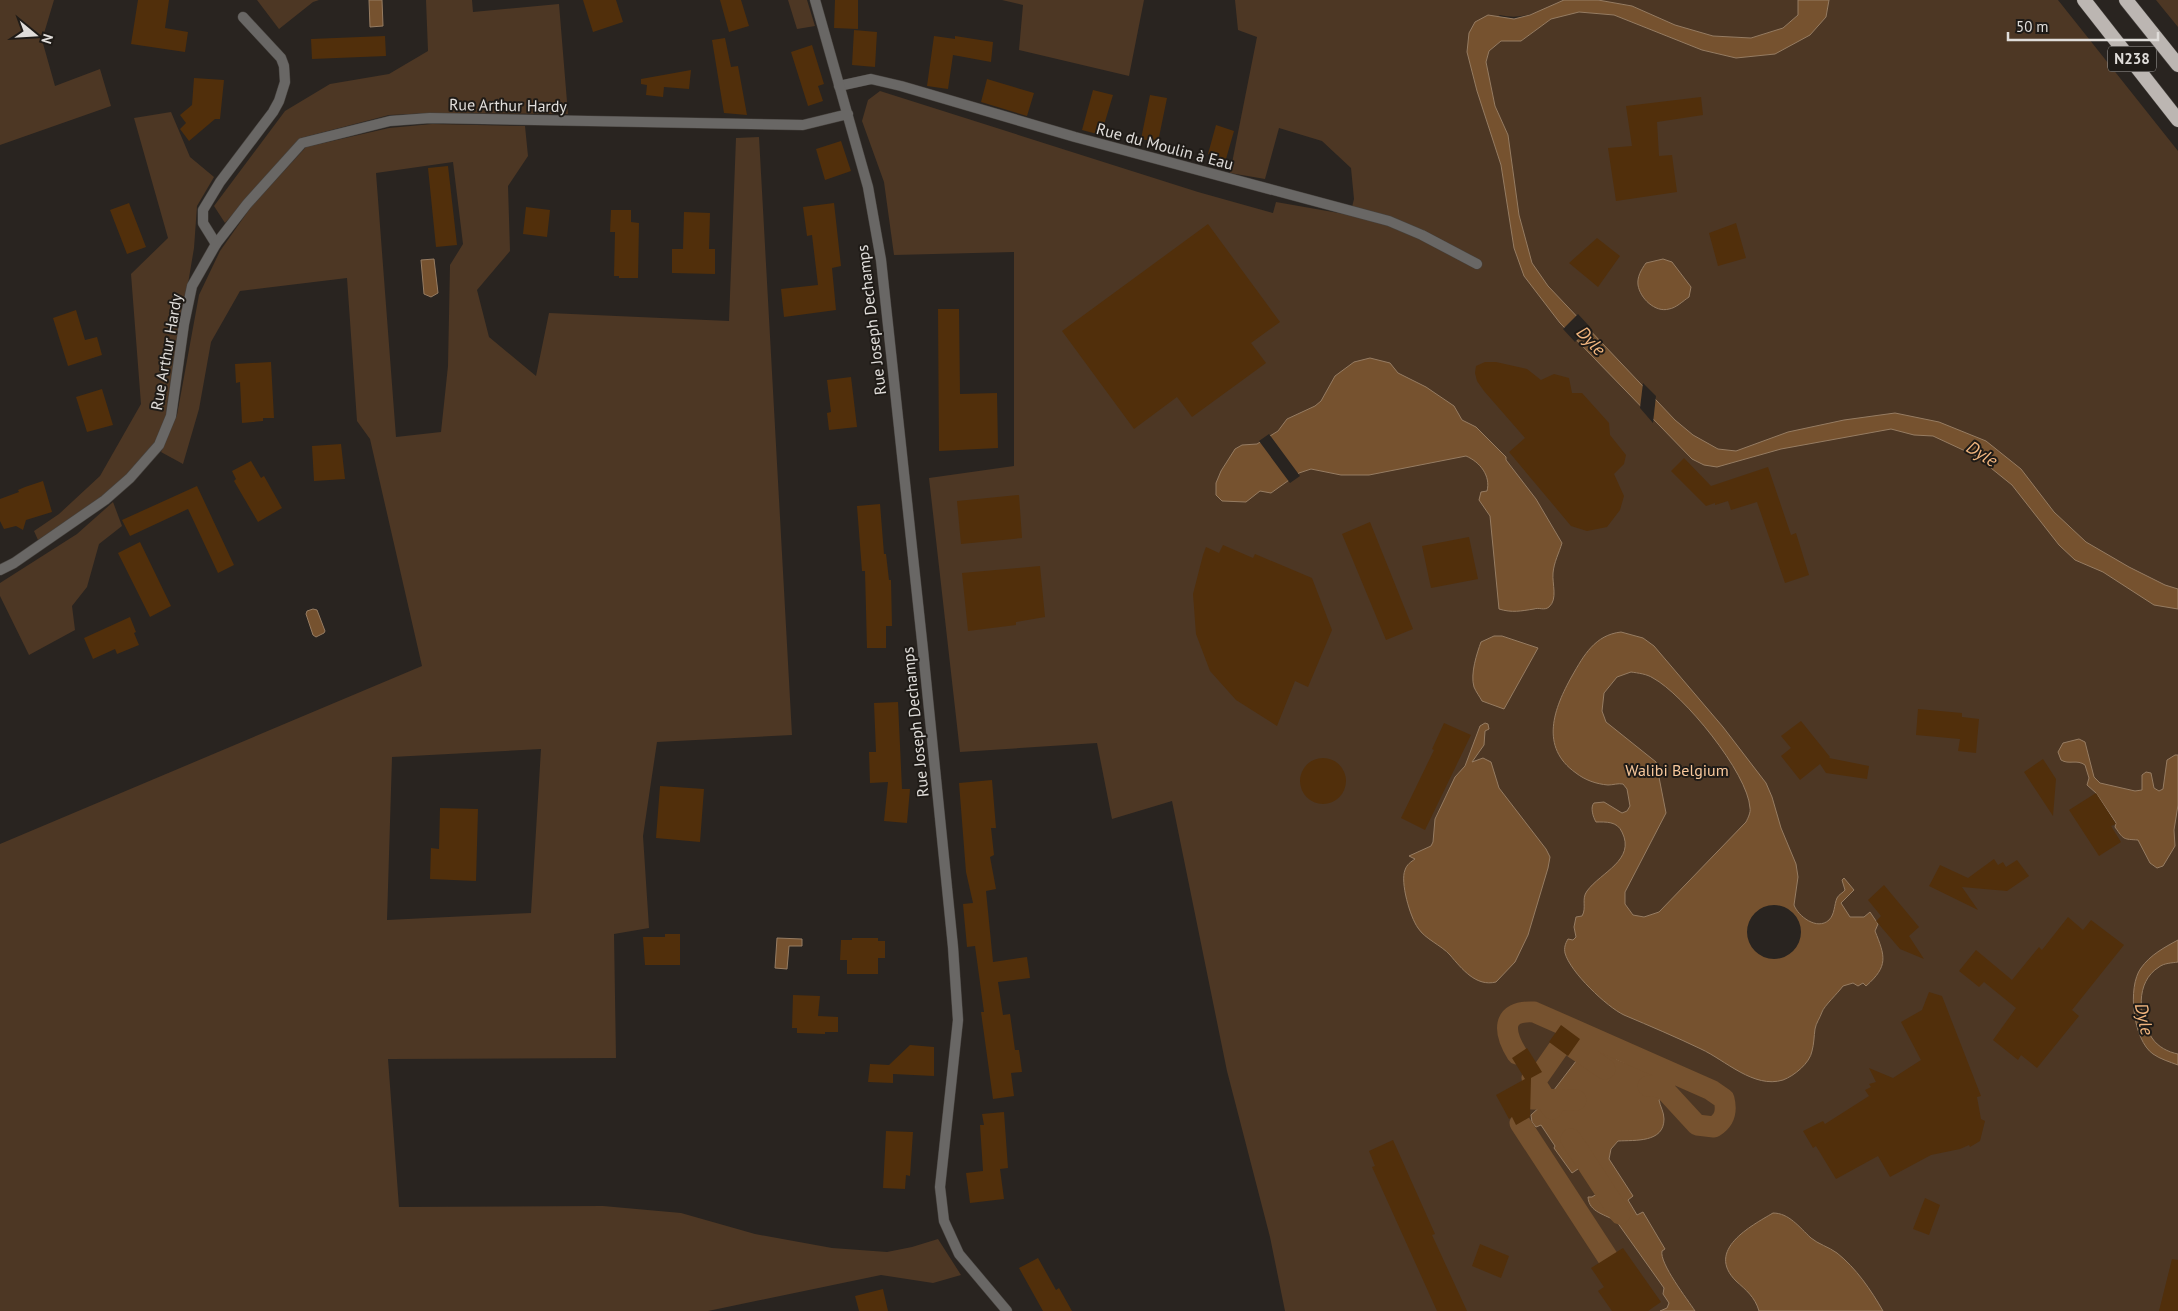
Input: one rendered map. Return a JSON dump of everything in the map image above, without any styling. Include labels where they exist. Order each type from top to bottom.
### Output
[{"type":"highway","name":"N238","points":[[2084,0],[2178,120]]},
{"type":"highway","name":"N238","points":[[2126,0],[2178,65]]},
{"type":"street","name":"Rue Joseph Dechamps","points":[[815,0],[868,187],[881,260],[954,947],[958,1020],[940,1188],[944,1221],[959,1254],[1007,1311]]},
{"type":"street","points":[[216,244],[203,223],[203,210],[220,182],[273,112],[285,82],[284,66],[281,58],[243,17]]},
{"type":"street","name":"Rue du Moulin à Eau","points":[[839,86],[871,79],[901,86],[1075,137],[1368,215],[1422,235],[1477,264]]},
{"type":"street","name":"Rue Arthur Hardy","points":[[0,570],[14,564],[105,500],[130,478],[159,445],[171,416],[192,286],[216,244],[247,204],[302,143],[390,121],[430,118],[803,125],[848,114]]},
{"type":"green space","points":[[0,0],[54,0],[42,40],[55,86],[100,69],[111,106],[0,145]]},
{"type":"green space","points":[[257,0],[319,0],[313,2],[279,29]]},
{"type":"green space","points":[[426,0],[472,0],[473,12],[559,4],[568,114],[430,113],[389,115],[301,138],[225,223],[214,206],[285,111],[330,84],[389,74],[428,51]]},
{"type":"green space","points":[[788,0],[807,0],[815,26],[797,29]]},
{"type":"green space","points":[[1002,0],[1144,0],[1129,76],[1019,50],[1023,5]]},
{"type":"green space","name":"Walibi Belgium","points":[[1235,0],[1564,0],[1525,16],[1500,15],[1469,33],[1467,52],[1477,91],[1501,165],[1514,248],[1527,245],[1519,215],[1508,135],[1495,106],[1486,62],[1489,51],[1501,41],[1521,41],[1551,19],[1579,12],[1614,15],[1702,50],[1736,58],[1775,54],[1826,17],[1829,0],[2058,0],[2178,151],[2178,1311],[1285,1311],[1270,1237],[1227,1071],[1172,801],[1112,819],[1097,743],[960,752],[929,478],[1014,466],[1014,252],[894,255],[884,182],[862,121],[868,100],[880,91],[1198,192],[1273,213],[1276,202],[1350,215],[1354,199],[1351,168],[1322,141],[1279,128],[1265,179],[1230,173],[1257,37],[1238,30]]},
{"type":"green space","points":[[1598,0],[1798,0],[1798,15],[1783,28],[1751,38],[1713,36],[1675,25],[1632,6]]},
{"type":"green space","points":[[2156,0],[2178,0],[2178,27]]},
{"type":"green space","points":[[171,112],[190,157],[214,177],[197,206],[194,248],[166,415],[157,442],[128,476],[103,497],[38,540],[34,531],[59,514],[100,476],[141,404],[131,274],[168,238],[134,118]]},
{"type":"green space","points":[[432,124],[525,126],[528,156],[508,186],[510,251],[477,290],[489,337],[536,376],[549,313],[729,321],[736,138],[759,137],[792,735],[657,742],[643,836],[649,928],[614,934],[616,1058],[388,1059],[399,1207],[603,1206],[681,1213],[755,1234],[832,1248],[887,1252],[938,1239],[961,1275],[933,1283],[881,1275],[708,1311],[0,1311],[0,844],[422,666],[370,439],[357,421],[347,278],[240,291],[211,342],[199,409],[183,464],[161,452],[177,415],[199,295],[220,251],[251,207],[306,147],[389,128]],"holes":[[[453,162],[463,244],[450,265],[448,366],[441,432],[396,437],[376,173]],[[541,749],[531,913],[387,920],[392,757]]]},
{"type":"green space","points":[[113,502],[122,526],[99,544],[87,587],[72,606],[75,630],[29,655],[0,596],[0,583],[77,534]]},
{"type":"water","points":[[369,0],[382,0],[383,26],[370,27]]},
{"type":"water","name":"Dyle","points":[[1564,0],[1598,0],[1632,6],[1675,25],[1713,36],[1751,38],[1783,28],[1798,15],[1798,0],[1829,0],[1826,17],[1810,35],[1775,54],[1736,58],[1702,50],[1614,15],[1579,12],[1551,19],[1521,41],[1501,41],[1489,51],[1486,62],[1495,106],[1508,135],[1519,215],[1532,263],[1548,286],[1675,420],[1693,435],[1718,449],[1736,451],[1788,432],[1844,420],[1895,413],[1939,422],[1986,441],[2021,469],[2054,512],[2086,542],[2129,567],[2165,585],[2178,589],[2178,609],[2154,605],[2103,572],[2075,560],[2059,545],[2012,485],[1976,456],[1933,436],[1914,435],[1891,429],[1781,449],[1717,467],[1704,465],[1692,459],[1560,323],[1524,276],[1514,248],[1501,165],[1477,91],[1467,52],[1469,33],[1475,22],[1488,15],[1514,19],[1530,15]]},
{"type":"water","points":[[434,259],[438,293],[431,297],[424,294],[421,260]]},
{"type":"water","points":[[1663,259],[1672,262],[1691,287],[1689,297],[1674,307],[1664,310],[1654,307],[1649,303],[1642,295],[1638,285],[1640,274],[1646,263]]},
{"type":"water","points":[[1370,358],[1390,363],[1398,373],[1426,387],[1454,406],[1462,420],[1476,427],[1506,457],[1506,460],[1536,499],[1562,543],[1555,561],[1553,577],[1554,596],[1549,607],[1545,609],[1516,611],[1499,609],[1490,516],[1479,500],[1481,492],[1487,491],[1486,475],[1476,462],[1466,456],[1369,475],[1341,475],[1311,469],[1299,473],[1271,493],[1260,491],[1246,502],[1222,501],[1216,495],[1216,483],[1235,449],[1242,445],[1257,444],[1278,431],[1287,419],[1315,406],[1321,401],[1335,376],[1354,362]]},
{"type":"water","points":[[317,610],[325,631],[316,637],[313,635],[306,614],[307,611]]},
{"type":"water","points":[[1621,632],[1643,638],[1654,646],[1723,727],[1766,783],[1781,828],[1796,864],[1798,877],[1794,905],[1799,914],[1809,921],[1819,924],[1829,920],[1837,898],[1845,890],[1842,880],[1844,878],[1854,890],[1841,903],[1850,917],[1864,917],[1870,912],[1878,924],[1875,931],[1883,954],[1882,966],[1879,972],[1866,986],[1863,983],[1858,986],[1853,983],[1843,986],[1825,1006],[1816,1027],[1811,1056],[1796,1072],[1783,1080],[1772,1082],[1751,1077],[1701,1049],[1624,1015],[1599,997],[1581,979],[1568,961],[1565,946],[1568,939],[1573,940],[1576,937],[1574,927],[1576,917],[1582,916],[1585,894],[1593,884],[1615,865],[1621,858],[1624,850],[1625,842],[1620,828],[1611,823],[1596,822],[1592,807],[1594,803],[1604,802],[1622,813],[1627,811],[1630,806],[1627,789],[1623,784],[1599,784],[1579,775],[1564,763],[1557,751],[1553,727],[1565,688],[1581,661],[1591,647],[1604,637]],"holes":[[[1631,672],[1651,677],[1666,687],[1696,717],[1712,736],[1738,775],[1746,793],[1750,810],[1746,822],[1659,912],[1644,917],[1633,915],[1625,904],[1625,892],[1666,813],[1656,762],[1606,722],[1602,711],[1604,693],[1617,677]]]},
{"type":"water","points":[[1494,636],[1502,636],[1538,648],[1504,709],[1482,701],[1473,682],[1474,664],[1481,642]]},
{"type":"water","points":[[1485,723],[1488,724],[1489,729],[1485,731],[1484,745],[1472,762],[1483,758],[1491,762],[1499,788],[1546,849],[1550,857],[1528,935],[1515,962],[1496,982],[1489,983],[1470,976],[1446,951],[1421,932],[1409,908],[1404,883],[1406,868],[1415,859],[1409,856],[1431,846],[1435,819],[1455,777],[1465,766],[1480,726]]},
{"type":"water","points":[[2079,739],[2085,742],[2094,777],[2100,783],[2135,791],[2142,790],[2142,775],[2146,772],[2151,773],[2154,788],[2159,791],[2163,789],[2167,760],[2178,755],[2178,805],[2174,830],[2175,846],[2163,866],[2157,868],[2150,863],[2138,840],[2124,838],[2120,834],[2115,827],[2116,823],[2096,793],[2087,785],[2089,778],[2085,765],[2079,762],[2061,760],[2058,752],[2063,743]]},
{"type":"water","points":[[777,938],[802,939],[802,946],[789,946],[787,969],[775,968]]},
{"type":"water","points":[[2178,940],[2178,962],[2163,965],[2151,973],[2146,981],[2141,1000],[2147,1030],[2157,1044],[2164,1049],[2178,1054],[2178,1065],[2156,1056],[2146,1047],[2137,1026],[2133,1000],[2134,987],[2141,968],[2153,955]]},
{"type":"water","points":[[1609,1036],[1612,1039],[1609,1052],[1616,1059],[1661,1076],[1665,1071],[1674,1077],[1676,1093],[1674,1097],[1665,1093],[1659,1100],[1664,1119],[1663,1127],[1654,1136],[1647,1139],[1618,1141],[1611,1149],[1609,1159],[1633,1196],[1628,1200],[1637,1215],[1643,1212],[1665,1249],[1662,1251],[1662,1257],[1665,1264],[1695,1311],[1660,1311],[1667,1308],[1669,1303],[1663,1294],[1664,1288],[1617,1222],[1591,1207],[1588,1197],[1592,1197],[1608,1187],[1593,1159],[1572,1173],[1554,1148],[1555,1146],[1541,1125],[1536,1127],[1532,1122],[1531,1115],[1544,1103],[1586,1048],[1603,1045]]},
{"type":"water","points":[[1773,1213],[1789,1218],[1814,1240],[1834,1251],[1851,1265],[1883,1311],[1759,1311],[1753,1298],[1728,1270],[1726,1259],[1728,1249],[1743,1232]]},
{"type":"pier","points":[[1578,314],[1590,327],[1575,342],[1563,329]]},
{"type":"pier","points":[[1643,383],[1656,396],[1653,423],[1640,408]]},
{"type":"pier","points":[[1269,434],[1300,476],[1290,483],[1259,441]]},
{"type":"pier","points":[[1774,905],[1784,907],[1793,913],[1799,922],[1801,932],[1799,942],[1793,951],[1784,957],[1774,959],[1764,957],[1755,951],[1749,942],[1747,932],[1749,922],[1755,913],[1764,907]]},
{"type":"building","points":[[138,0],[169,0],[165,28],[188,32],[185,52],[131,44]]},
{"type":"building","points":[[583,0],[616,0],[623,22],[593,32]]},
{"type":"building","points":[[720,0],[741,0],[749,26],[729,32]]},
{"type":"building","points":[[835,0],[858,0],[858,29],[834,28]]},
{"type":"building","points":[[854,30],[877,32],[875,67],[852,65]]},
{"type":"building","points":[[385,36],[386,56],[312,59],[311,39]]},
{"type":"building","points":[[934,36],[955,39],[955,36],[993,42],[991,62],[953,55],[948,89],[927,86]]},
{"type":"building","points":[[725,38],[731,67],[738,66],[747,115],[724,113],[712,40]]},
{"type":"building","points":[[812,45],[824,84],[818,86],[823,101],[808,106],[791,52]]},
{"type":"building","points":[[691,70],[689,89],[664,87],[663,97],[646,95],[647,85],[641,84],[641,79]]},
{"type":"building","points":[[194,78],[224,80],[220,119],[215,119],[189,141],[180,129],[186,123],[180,115],[192,105]]},
{"type":"building","points":[[987,79],[1034,93],[1027,116],[981,102]]},
{"type":"building","points":[[1093,90],[1113,95],[1101,135],[1082,130]]},
{"type":"building","points":[[1150,95],[1167,98],[1158,142],[1141,139]]},
{"type":"building","points":[[1701,97],[1703,115],[1657,122],[1659,156],[1672,155],[1677,192],[1616,201],[1608,148],[1632,146],[1626,106]]},
{"type":"building","points":[[1216,125],[1234,131],[1226,159],[1208,154]]},
{"type":"building","points":[[841,141],[851,171],[825,180],[816,149]]},
{"type":"building","points":[[448,166],[457,245],[436,247],[428,168]]},
{"type":"building","points":[[129,203],[146,247],[127,254],[110,210]]},
{"type":"building","points":[[834,203],[841,266],[832,268],[836,310],[784,317],[781,289],[818,285],[812,235],[807,236],[803,207]]},
{"type":"building","points":[[526,207],[550,210],[547,237],[523,234]]},
{"type":"building","points":[[611,210],[631,210],[631,222],[639,223],[638,278],[619,278],[619,276],[614,276],[615,232],[610,232]]},
{"type":"building","points":[[684,212],[710,213],[709,249],[715,249],[715,274],[672,273],[672,249],[683,249]]},
{"type":"building","points":[[1736,223],[1746,258],[1718,266],[1709,233]]},
{"type":"building","points":[[1208,224],[1280,322],[1251,343],[1266,363],[1192,417],[1177,397],[1134,429],[1062,331]]},
{"type":"building","points":[[1597,238],[1620,256],[1598,287],[1569,263]]},
{"type":"building","points":[[938,309],[959,309],[960,394],[997,393],[998,448],[939,451]]},
{"type":"building","points":[[76,310],[85,340],[97,337],[102,355],[68,366],[53,318]]},
{"type":"building","points":[[271,362],[274,418],[263,418],[263,421],[242,423],[240,382],[236,383],[235,364]]},
{"type":"building","points":[[1485,362],[1496,362],[1527,369],[1541,380],[1554,374],[1569,378],[1572,393],[1582,393],[1609,423],[1610,435],[1626,455],[1624,464],[1614,474],[1624,496],[1620,510],[1607,527],[1587,531],[1571,526],[1509,452],[1525,438],[1477,381],[1476,366]]},
{"type":"building","points":[[851,377],[857,427],[829,430],[827,413],[831,412],[827,380]]},
{"type":"building","points":[[102,389],[113,425],[87,432],[76,397]]},
{"type":"building","points":[[341,444],[345,479],[314,481],[312,446]]},
{"type":"building","points":[[1684,458],[1711,486],[1768,467],[1791,535],[1796,533],[1809,575],[1785,583],[1757,502],[1731,510],[1728,501],[1706,506],[1671,471]]},
{"type":"building","points":[[251,461],[261,478],[264,476],[282,508],[258,522],[234,481],[236,479],[232,471]]},
{"type":"building","points":[[43,481],[52,512],[26,520],[23,530],[16,526],[4,529],[0,521],[0,499]]},
{"type":"building","points":[[197,486],[234,565],[218,573],[188,509],[130,536],[122,520]]},
{"type":"building","points":[[1019,495],[1022,538],[961,544],[957,501]]},
{"type":"building","points":[[880,504],[884,554],[886,554],[889,580],[891,580],[892,626],[886,626],[886,648],[867,648],[865,571],[862,571],[857,506]]},
{"type":"building","points":[[1370,522],[1413,629],[1386,640],[1342,534]]},
{"type":"building","points":[[1469,537],[1478,579],[1431,588],[1422,546]]},
{"type":"building","points":[[140,542],[171,606],[150,617],[118,553]]},
{"type":"building","points":[[1223,545],[1253,558],[1255,554],[1312,578],[1332,630],[1308,687],[1295,681],[1277,726],[1236,700],[1210,671],[1196,634],[1193,594],[1203,555],[1206,547],[1219,553]]},
{"type":"building","points":[[1040,566],[1045,617],[1016,622],[1016,625],[968,631],[962,573]]},
{"type":"building","points":[[130,617],[139,645],[117,654],[115,649],[93,659],[84,638]]},
{"type":"building","points":[[898,702],[902,789],[910,789],[907,823],[884,821],[888,782],[870,783],[869,752],[876,752],[874,703]]},
{"type":"building","points":[[1918,709],[1962,713],[1962,717],[1979,719],[1976,753],[1958,751],[1960,739],[1916,735]]},
{"type":"building","points":[[1801,721],[1829,758],[1869,766],[1867,779],[1826,773],[1820,764],[1800,780],[1781,756],[1791,748],[1781,736]]},
{"type":"building","points":[[1444,723],[1471,735],[1425,830],[1401,818],[1434,750],[1432,749]]},
{"type":"building","points":[[1319,758],[1327,758],[1336,762],[1342,768],[1346,781],[1342,794],[1336,800],[1327,804],[1319,804],[1310,800],[1304,794],[1300,785],[1300,777],[1304,768],[1310,762]]},
{"type":"building","points":[[2043,759],[2056,779],[2053,816],[2024,772]]},
{"type":"building","points":[[992,780],[996,828],[991,828],[994,855],[990,857],[996,889],[986,891],[993,962],[1027,957],[1030,978],[998,982],[1003,1015],[1010,1014],[1015,1050],[1019,1050],[1022,1072],[1011,1073],[1014,1096],[993,1099],[981,1012],[984,1012],[975,946],[967,947],[963,904],[973,903],[966,872],[959,783]]},
{"type":"building","points":[[660,786],[704,789],[700,842],[656,838]]},
{"type":"building","points":[[2096,793],[2116,824],[2111,826],[2121,842],[2099,856],[2069,810]]},
{"type":"building","points":[[440,808],[478,809],[476,881],[430,879],[431,848],[439,849]]},
{"type":"building","points":[[1994,859],[1998,865],[2003,862],[2006,867],[2017,860],[2029,876],[2007,891],[1962,887],[1978,910],[1929,886],[1940,865],[1968,878]]},
{"type":"building","points":[[1884,885],[1919,927],[1909,936],[1924,959],[1900,949],[1876,921],[1881,916],[1868,900]]},
{"type":"building","points":[[2068,917],[2083,930],[2091,920],[2124,945],[2072,1010],[2079,1016],[2037,1068],[2021,1055],[2018,1060],[1993,1040],[2016,1008],[1984,982],[1979,987],[1959,971],[1976,950],[2012,980],[2039,947],[2042,950]]},
{"type":"building","points":[[665,934],[680,934],[680,965],[645,965],[643,937],[665,937]]},
{"type":"building","points":[[852,938],[878,938],[878,941],[885,941],[885,958],[878,958],[878,974],[847,974],[847,960],[840,960],[841,940],[852,940]]},
{"type":"building","points":[[1929,992],[1942,996],[1981,1096],[1977,1097],[1981,1119],[1985,1121],[1980,1141],[1970,1147],[1969,1145],[1960,1149],[1931,1155],[1890,1177],[1878,1156],[1836,1179],[1816,1146],[1813,1148],[1803,1131],[1823,1121],[1825,1124],[1869,1096],[1865,1090],[1871,1087],[1869,1084],[1876,1082],[1869,1068],[1893,1078],[1921,1060],[1901,1022],[1922,1010]]},
{"type":"building","points":[[793,995],[820,996],[818,1016],[838,1017],[838,1032],[825,1032],[825,1034],[797,1033],[797,1028],[792,1028]]},
{"type":"building","points":[[1561,1025],[1580,1039],[1568,1056],[1549,1042]]},
{"type":"building","points":[[910,1045],[934,1047],[934,1076],[893,1074],[893,1083],[868,1082],[870,1064],[889,1065]]},
{"type":"building","points":[[1527,1048],[1542,1072],[1531,1078],[1530,1117],[1516,1125],[1512,1117],[1509,1119],[1496,1095],[1525,1079],[1512,1058]]},
{"type":"building","points":[[1004,1112],[1008,1168],[1000,1169],[1004,1199],[970,1203],[966,1173],[983,1171],[980,1125],[984,1125],[982,1114]]},
{"type":"building","points":[[886,1131],[913,1132],[910,1176],[906,1175],[905,1189],[883,1188]]},
{"type":"building","points":[[1393,1140],[1435,1234],[1432,1235],[1467,1311],[1437,1311],[1372,1167],[1375,1166],[1369,1151]]},
{"type":"building","points":[[1925,1198],[1940,1205],[1929,1235],[1913,1229]]},
{"type":"building","points":[[1480,1244],[1509,1256],[1501,1278],[1472,1266]]},
{"type":"building","points":[[1623,1248],[1661,1302],[1648,1311],[1612,1311],[1598,1291],[1604,1287],[1591,1268]]},
{"type":"building","points":[[1038,1258],[1056,1290],[1059,1288],[1072,1311],[1043,1311],[1019,1268]]},
{"type":"building","points":[[2172,1259],[2178,1260],[2178,1311],[2159,1311]]},
{"type":"building","points":[[883,1289],[888,1311],[859,1311],[855,1296]]},
{"type":"waterway","points":[[1517,1054],[1509,1038],[1508,1024],[1510,1019],[1523,1012],[1534,1012],[1711,1090],[1724,1099],[1724,1115],[1721,1121],[1714,1127],[1697,1125],[1662,1087],[1648,1086]]},
{"type":"waterway","points":[[1574,1048],[1605,1069]]},
{"type":"waterway","points":[[1528,1092],[1558,1049]]},
{"type":"waterway","points":[[1532,1078],[1552,1109]]},
{"type":"waterway","points":[[1531,1099],[1576,1100]]},
{"type":"waterway","points":[[1520,1123],[1608,1258]]},
{"type":"waterway","points":[[1571,1139],[1620,1214]]}]
